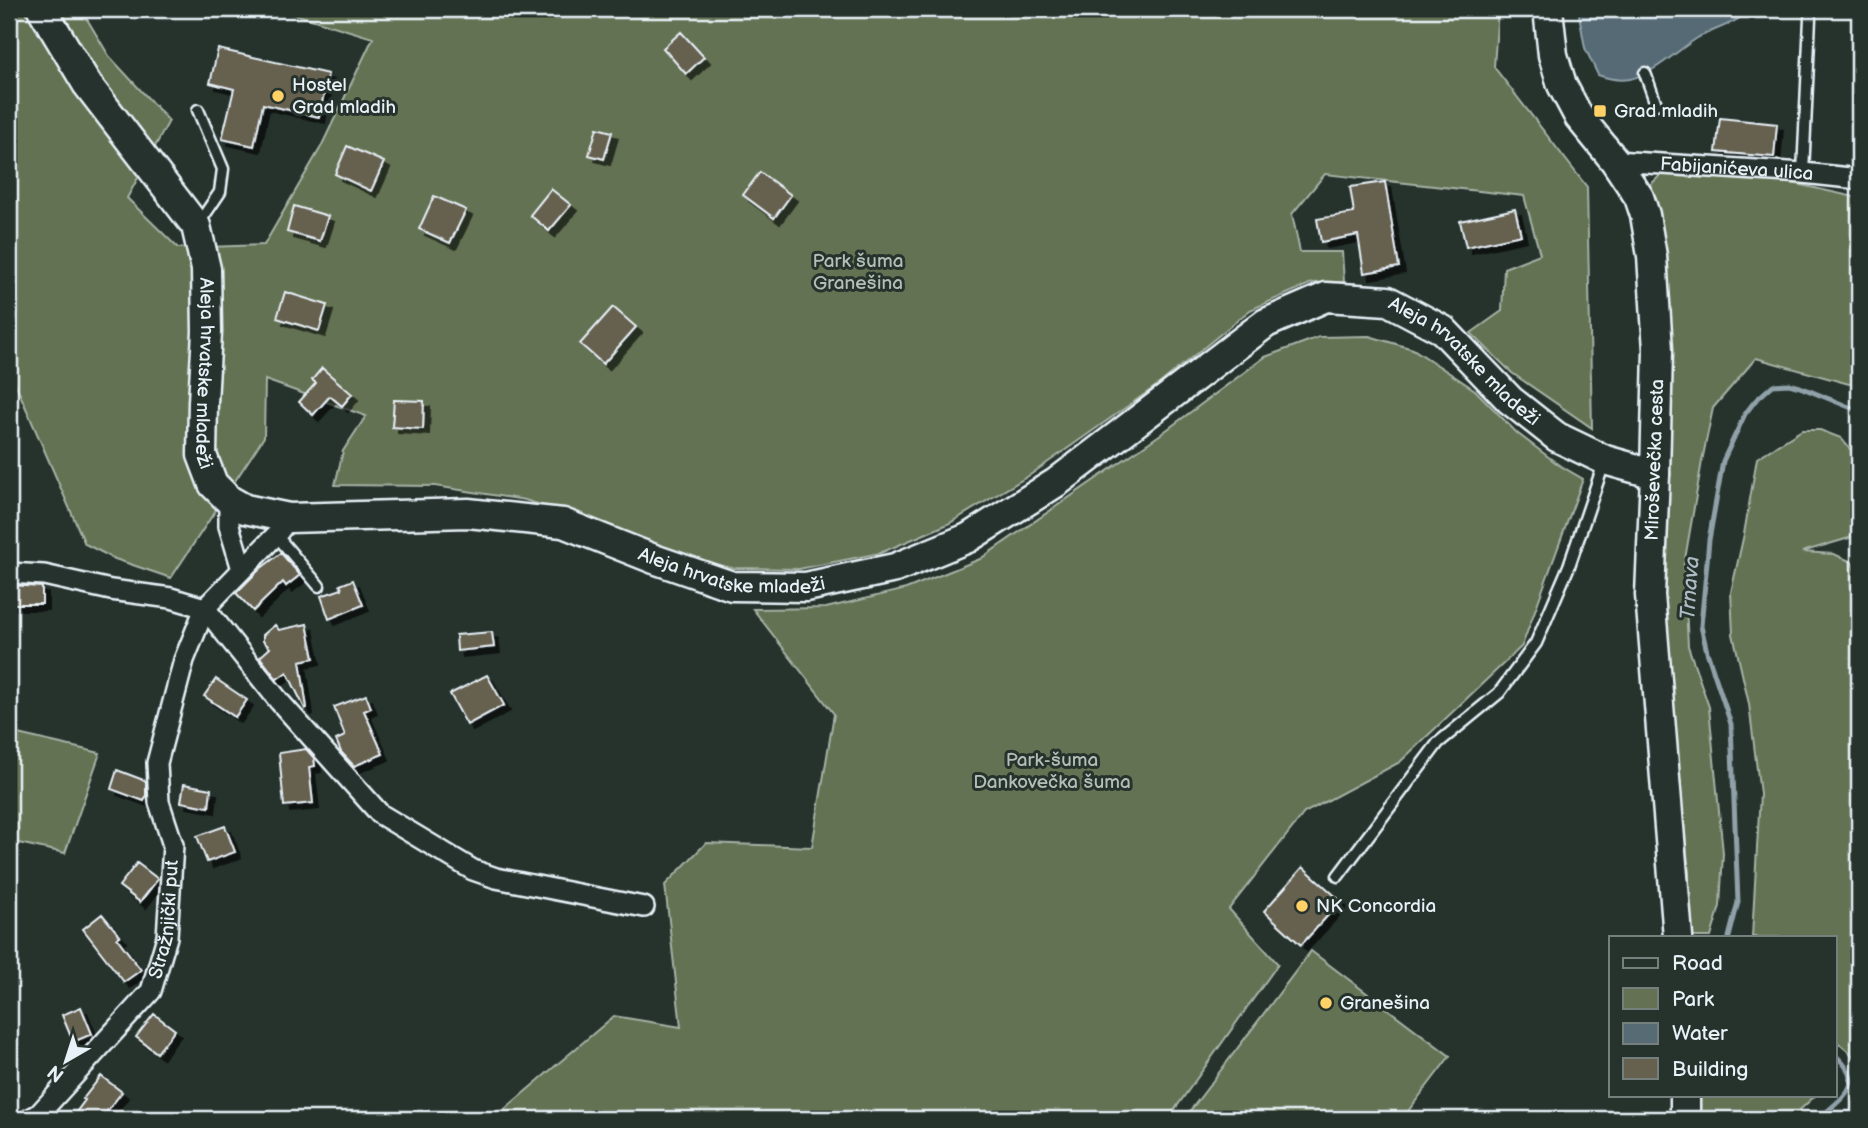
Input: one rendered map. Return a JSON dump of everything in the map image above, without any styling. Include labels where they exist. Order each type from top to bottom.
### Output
[{"type":"street","name":"Aleja hrvatske mladeži","points":[[42,9],[87,84],[196,226],[206,270],[207,332],[202,402],[202,455],[213,484],[229,500],[282,526],[468,513],[563,523],[732,586],[806,587],[895,568],[968,538],[1057,482],[1266,323],[1326,297],[1388,301],[1443,330],[1510,400],[1557,437],[1605,460],[1655,474]]},
{"type":"street","name":"Miroševečka cesta","points":[[1548,9],[1553,55],[1562,86],[1579,117],[1615,161],[1639,197],[1652,256],[1658,350],[1650,595],[1678,936]]},
{"type":"street","name":"Fabijanićeva ulica","points":[[1615,161],[1859,179]]},
{"type":"street","points":[[229,500],[229,526],[242,569]]},
{"type":"street","name":"Stražnjički put","points":[[30,1119],[39,1114],[151,991],[167,937],[173,845],[159,802],[157,763],[184,660],[205,608],[282,526]]},
{"type":"street","points":[[9,573],[44,575],[111,590],[171,598],[205,608],[279,701],[380,814],[473,870],[496,878],[644,907]]},
{"type":"street","points":[[1685,1096],[1685,1119]]},
{"type":"lane","points":[[1803,173],[1810,18]]},
{"type":"lane","points":[[1645,73],[1656,104]]},
{"type":"lane","points":[[196,226],[220,192],[223,169],[198,110]]},
{"type":"lane","points":[[1338,876],[1438,743],[1499,692],[1536,643],[1569,566],[1605,460]]},
{"type":"lane","points":[[282,526],[319,586]]},
{"type":"green space","name":"Park šuma Granešina","points":[[9,9],[81,9],[109,56],[169,121],[127,198],[178,248],[264,245],[321,147],[373,38],[284,11],[285,9],[1498,9],[1494,67],[1587,187],[1592,428],[1512,373],[1471,333],[1502,311],[1504,268],[1540,254],[1524,196],[1325,174],[1292,214],[1300,252],[1342,252],[1344,282],[1312,283],[1250,310],[1159,384],[1030,475],[948,524],[880,553],[799,569],[732,568],[689,559],[619,530],[525,500],[435,486],[335,485],[343,451],[366,416],[265,380],[264,437],[171,578],[115,559],[85,544],[9,369]]},
{"type":"green space","points":[[1667,169],[1770,178],[1859,198],[1859,383],[1849,384],[1756,358],[1713,408],[1702,461],[1684,565],[1688,646],[1709,707],[1723,853],[1720,906],[1711,936],[1689,936],[1689,872],[1659,605],[1663,245],[1650,185]]},
{"type":"green space","name":"Park-šuma Dankovečka šuma","points":[[1369,336],[1413,349],[1475,390],[1517,433],[1559,465],[1583,479],[1522,646],[1400,762],[1304,813],[1229,909],[1278,964],[1168,1119],[493,1119],[614,1016],[681,1027],[665,885],[706,843],[812,847],[834,714],[753,609],[826,608],[906,589],[980,559],[1161,434],[1265,357],[1319,337]]},
{"type":"green space","points":[[1802,430],[1820,430],[1841,438],[1859,460],[1859,530],[1849,538],[1802,552],[1834,554],[1852,562],[1859,591],[1856,640],[1859,641],[1859,1061],[1836,1041],[1836,936],[1752,936],[1760,794],[1749,704],[1733,634],[1731,592],[1757,458]]},
{"type":"green space","points":[[9,732],[100,753],[65,853],[9,841]]},
{"type":"green space","name":"Granešina","points":[[1311,951],[1450,1056],[1402,1119],[1184,1119]]},
{"type":"green space","points":[[1691,1096],[1815,1096],[1790,1119],[1691,1119]]},
{"type":"water","points":[[1578,9],[1751,9],[1733,22],[1699,37],[1649,72],[1622,80],[1598,75],[1585,48]]},
{"type":"building","points":[[681,32],[704,57],[686,74],[663,48]]},
{"type":"building","name":"Hostel Grad mladih","points":[[218,49],[328,74],[319,117],[263,104],[254,146],[222,139],[234,89],[210,83]]},
{"type":"building","points":[[1720,118],[1777,124],[1774,157],[1716,152]]},
{"type":"building","points":[[597,128],[612,132],[604,159],[589,155]]},
{"type":"building","points":[[347,146],[384,162],[371,191],[335,174]]},
{"type":"building","points":[[760,172],[791,195],[774,218],[743,195]]},
{"type":"building","points":[[1385,182],[1399,267],[1364,273],[1358,235],[1321,242],[1317,219],[1354,213],[1350,187]]},
{"type":"building","points":[[551,189],[571,205],[549,231],[530,215]]},
{"type":"building","points":[[434,196],[466,210],[450,243],[419,229]]},
{"type":"building","points":[[294,206],[328,216],[320,241],[287,232]]},
{"type":"building","points":[[1515,209],[1521,235],[1466,247],[1460,221]]},
{"type":"building","points":[[285,292],[327,305],[319,331],[277,318]]},
{"type":"building","points":[[613,307],[636,327],[603,364],[580,344]]},
{"type":"building","points":[[322,368],[352,394],[342,406],[330,396],[313,415],[299,402],[316,383],[312,380]]},
{"type":"building","points":[[394,400],[424,401],[423,429],[392,427]]},
{"type":"building","points":[[281,553],[300,575],[286,586],[283,582],[253,611],[236,593]]},
{"type":"building","points":[[353,580],[363,605],[329,619],[321,596],[342,589],[340,585]]},
{"type":"building","points":[[9,585],[42,587],[42,604],[9,604]]},
{"type":"building","points":[[307,624],[314,658],[300,661],[305,709],[287,672],[277,679],[260,657],[270,648],[263,641],[263,635],[275,625],[279,630]]},
{"type":"building","points":[[492,632],[494,647],[457,651],[456,635]]},
{"type":"building","points":[[487,675],[504,705],[467,725],[450,694]]},
{"type":"building","points":[[216,679],[247,700],[235,717],[204,696]]},
{"type":"building","points":[[366,695],[371,708],[364,711],[383,754],[354,766],[341,752],[336,740],[345,736],[334,707]]},
{"type":"building","points":[[306,749],[314,758],[315,766],[309,767],[313,803],[284,806],[279,753]]},
{"type":"building","points":[[117,770],[146,781],[144,801],[111,789]]},
{"type":"building","points":[[184,784],[211,789],[209,807],[181,802]]},
{"type":"building","points":[[225,826],[235,852],[207,862],[197,836]]},
{"type":"building","points":[[137,863],[158,879],[140,902],[119,886]]},
{"type":"building","name":"NK Concordia","points":[[1303,867],[1341,901],[1301,945],[1264,911]]},
{"type":"building","points":[[102,914],[120,936],[117,938],[141,970],[124,982],[83,929]]},
{"type":"building","points":[[81,1007],[92,1034],[73,1042],[62,1015]]},
{"type":"building","points":[[154,1014],[175,1030],[157,1053],[136,1037]]},
{"type":"building","points":[[101,1076],[122,1092],[101,1119],[71,1119],[85,1100],[83,1099]]},
{"type":"waterway","name":"Trnava","points":[[1859,37],[1859,110]]},
{"type":"waterway","name":"Trnava","points":[[1729,936],[1738,902],[1731,724],[1701,626],[1709,540],[1723,461],[1745,414],[1773,385],[1789,384],[1800,387],[1859,411]]},
{"type":"waterway","name":"Trnava","points":[[1819,1119],[1843,1097],[1851,1082],[1845,1065],[1836,1056]]},
{"type":"place","name":"Hostel Grad mladih","points":[[278,96]]},
{"type":"place","name":"Grad mladih","points":[[1600,111]]},
{"type":"place","name":"NK Concordia","points":[[1302,906]]},
{"type":"place","name":"Granešina","points":[[1326,1003]]}]
